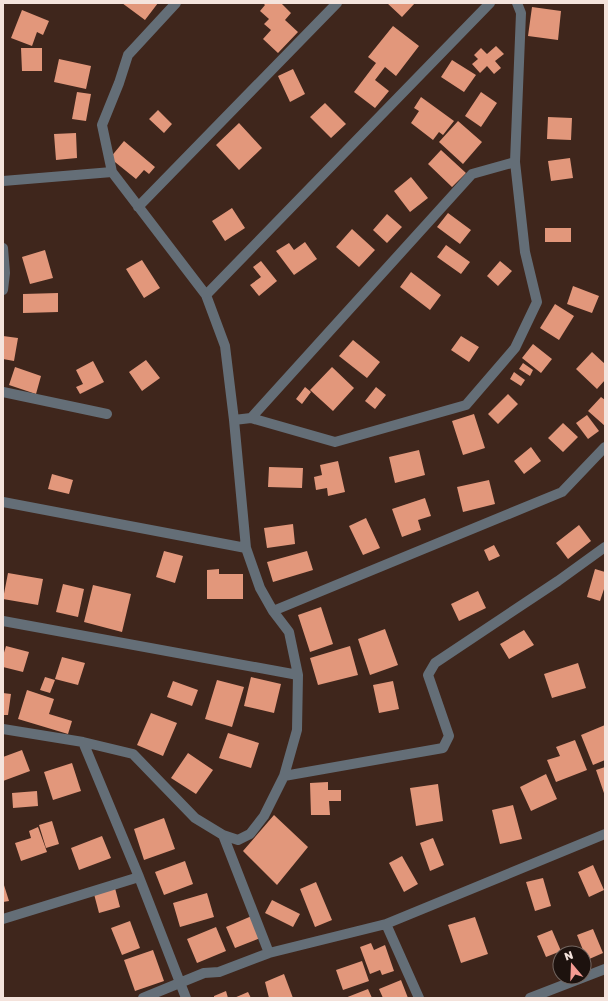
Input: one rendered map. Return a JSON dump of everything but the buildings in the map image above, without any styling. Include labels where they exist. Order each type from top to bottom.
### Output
[{"type":"street","points":[[3,729],[83,742],[133,754],[195,818],[223,834],[238,840],[250,834],[264,816],[284,776],[297,730],[298,675],[289,632],[273,611],[260,588],[246,548],[234,420],[225,346],[206,295],[112,172],[102,125],[119,83],[128,55],[176,3]]},
{"type":"street","points":[[138,207],[337,3]]},
{"type":"street","points":[[206,295],[490,3]]},
{"type":"street","points":[[234,420],[251,418],[335,442],[466,405],[515,348],[537,302],[525,252],[515,162],[520,13],[517,3]]},
{"type":"street","points":[[251,418],[472,174],[515,162]]},
{"type":"street","points":[[3,181],[112,172]]},
{"type":"street","points":[[3,248],[5,273],[3,290]]},
{"type":"street","points":[[3,392],[107,414]]},
{"type":"street","points":[[273,611],[562,492],[605,447]]},
{"type":"street","points":[[3,502],[246,548]]},
{"type":"street","points":[[284,776],[443,748],[449,736],[428,674],[435,663],[558,581],[605,547]]},
{"type":"street","points":[[3,621],[298,675]]},
{"type":"street","points":[[83,742],[139,877],[186,998]]},
{"type":"street","points":[[223,834],[269,953]]},
{"type":"street","points":[[143,998],[204,973],[219,972],[269,953],[386,924],[605,834]]},
{"type":"street","points":[[3,918],[139,877]]},
{"type":"street","points":[[386,924],[419,998]]},
{"type":"street","points":[[530,998],[605,969]]}]
